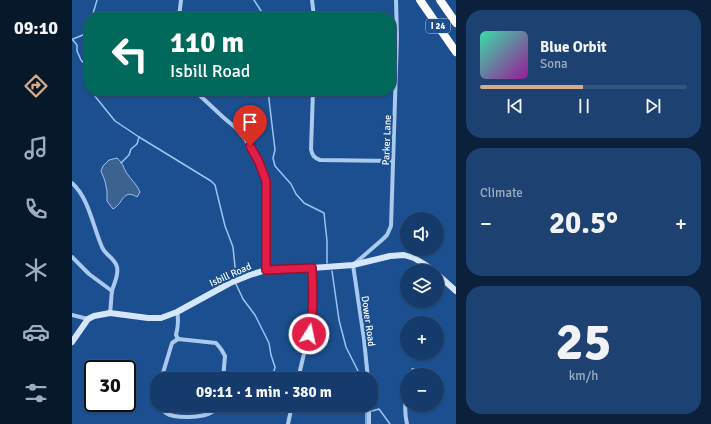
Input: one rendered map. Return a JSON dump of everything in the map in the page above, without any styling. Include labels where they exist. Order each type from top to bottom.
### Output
[{"type":"highway","name":"I 24","points":[[420,0],[456,52]]},
{"type":"highway","name":"I 24","points":[[440,0],[456,22]]},
{"type":"highway","points":[[444,0],[456,22]]},
{"type":"street","points":[[180,12],[182,0]]},
{"type":"street","points":[[312,0],[313,12]]},
{"type":"street","name":"Parker Lane","points":[[396,0],[396,68]]},
{"type":"street","points":[[200,96],[236,128],[246,140],[259,162],[266,181],[266,270]]},
{"type":"street","points":[[313,96],[311,149],[313,156],[320,160],[393,161]]},
{"type":"street","name":"Parker Lane","points":[[353,265],[387,235],[391,226],[395,96]]},
{"type":"street","points":[[72,183],[84,199],[103,249],[115,260],[117,267],[112,291],[110,313]]},
{"type":"street","name":"Isbill Road","points":[[88,319],[94,316],[110,313],[148,318],[161,318],[177,312],[230,283],[250,274],[266,270],[353,265],[390,256],[404,255],[414,258],[424,264]]},
{"type":"street","points":[[72,257],[89,274],[112,291]]},
{"type":"street","name":"Dower Road","points":[[353,265],[367,372]]},
{"type":"street","points":[[300,372],[312,320],[312,268]]},
{"type":"street","points":[[444,280],[456,291]]},
{"type":"street","points":[[177,312],[179,323],[176,335],[178,339]]},
{"type":"street","points":[[72,315],[88,319],[72,342]]},
{"type":"street","points":[[163,372],[172,343],[178,339],[216,343],[225,356],[224,372]]},
{"type":"street","points":[[165,412],[175,416],[183,417],[203,415],[213,412]]},
{"type":"street","points":[[288,424],[291,412]]},
{"type":"street","points":[[369,412],[369,424]]},
{"type":"street","points":[[405,412],[407,424]]},
{"type":"water","points":[[117,158],[122,163],[126,172],[140,192],[137,197],[129,194],[113,209],[107,201],[105,181],[101,171],[103,166],[109,160]]},
{"type":"waterway","points":[[93,12],[97,0]]},
{"type":"waterway","points":[[254,0],[262,12]]},
{"type":"waterway","points":[[73,39],[84,33]]},
{"type":"waterway","points":[[72,39],[77,45],[77,51],[84,63]]},
{"type":"waterway","points":[[95,96],[115,121],[211,181],[215,185],[225,226],[233,247],[236,277]]},
{"type":"waterway","points":[[269,96],[275,150],[273,158],[275,166],[291,184],[296,194],[304,203],[324,213],[327,241],[327,263]]},
{"type":"waterway","points":[[121,163],[129,155],[131,149],[137,144],[139,137]]},
{"type":"waterway","points":[[332,271],[339,320],[346,347],[358,372]]},
{"type":"waterway","points":[[236,284],[243,299],[255,315],[269,343],[275,367],[274,372]]},
{"type":"waterway","points":[[378,409],[390,424]]},
{"type":"waterway","points":[[366,412],[366,424]]},
{"type":"route","points":[[250,146],[259,162],[266,181],[266,270],[312,268],[312,320],[309,334]]}]
